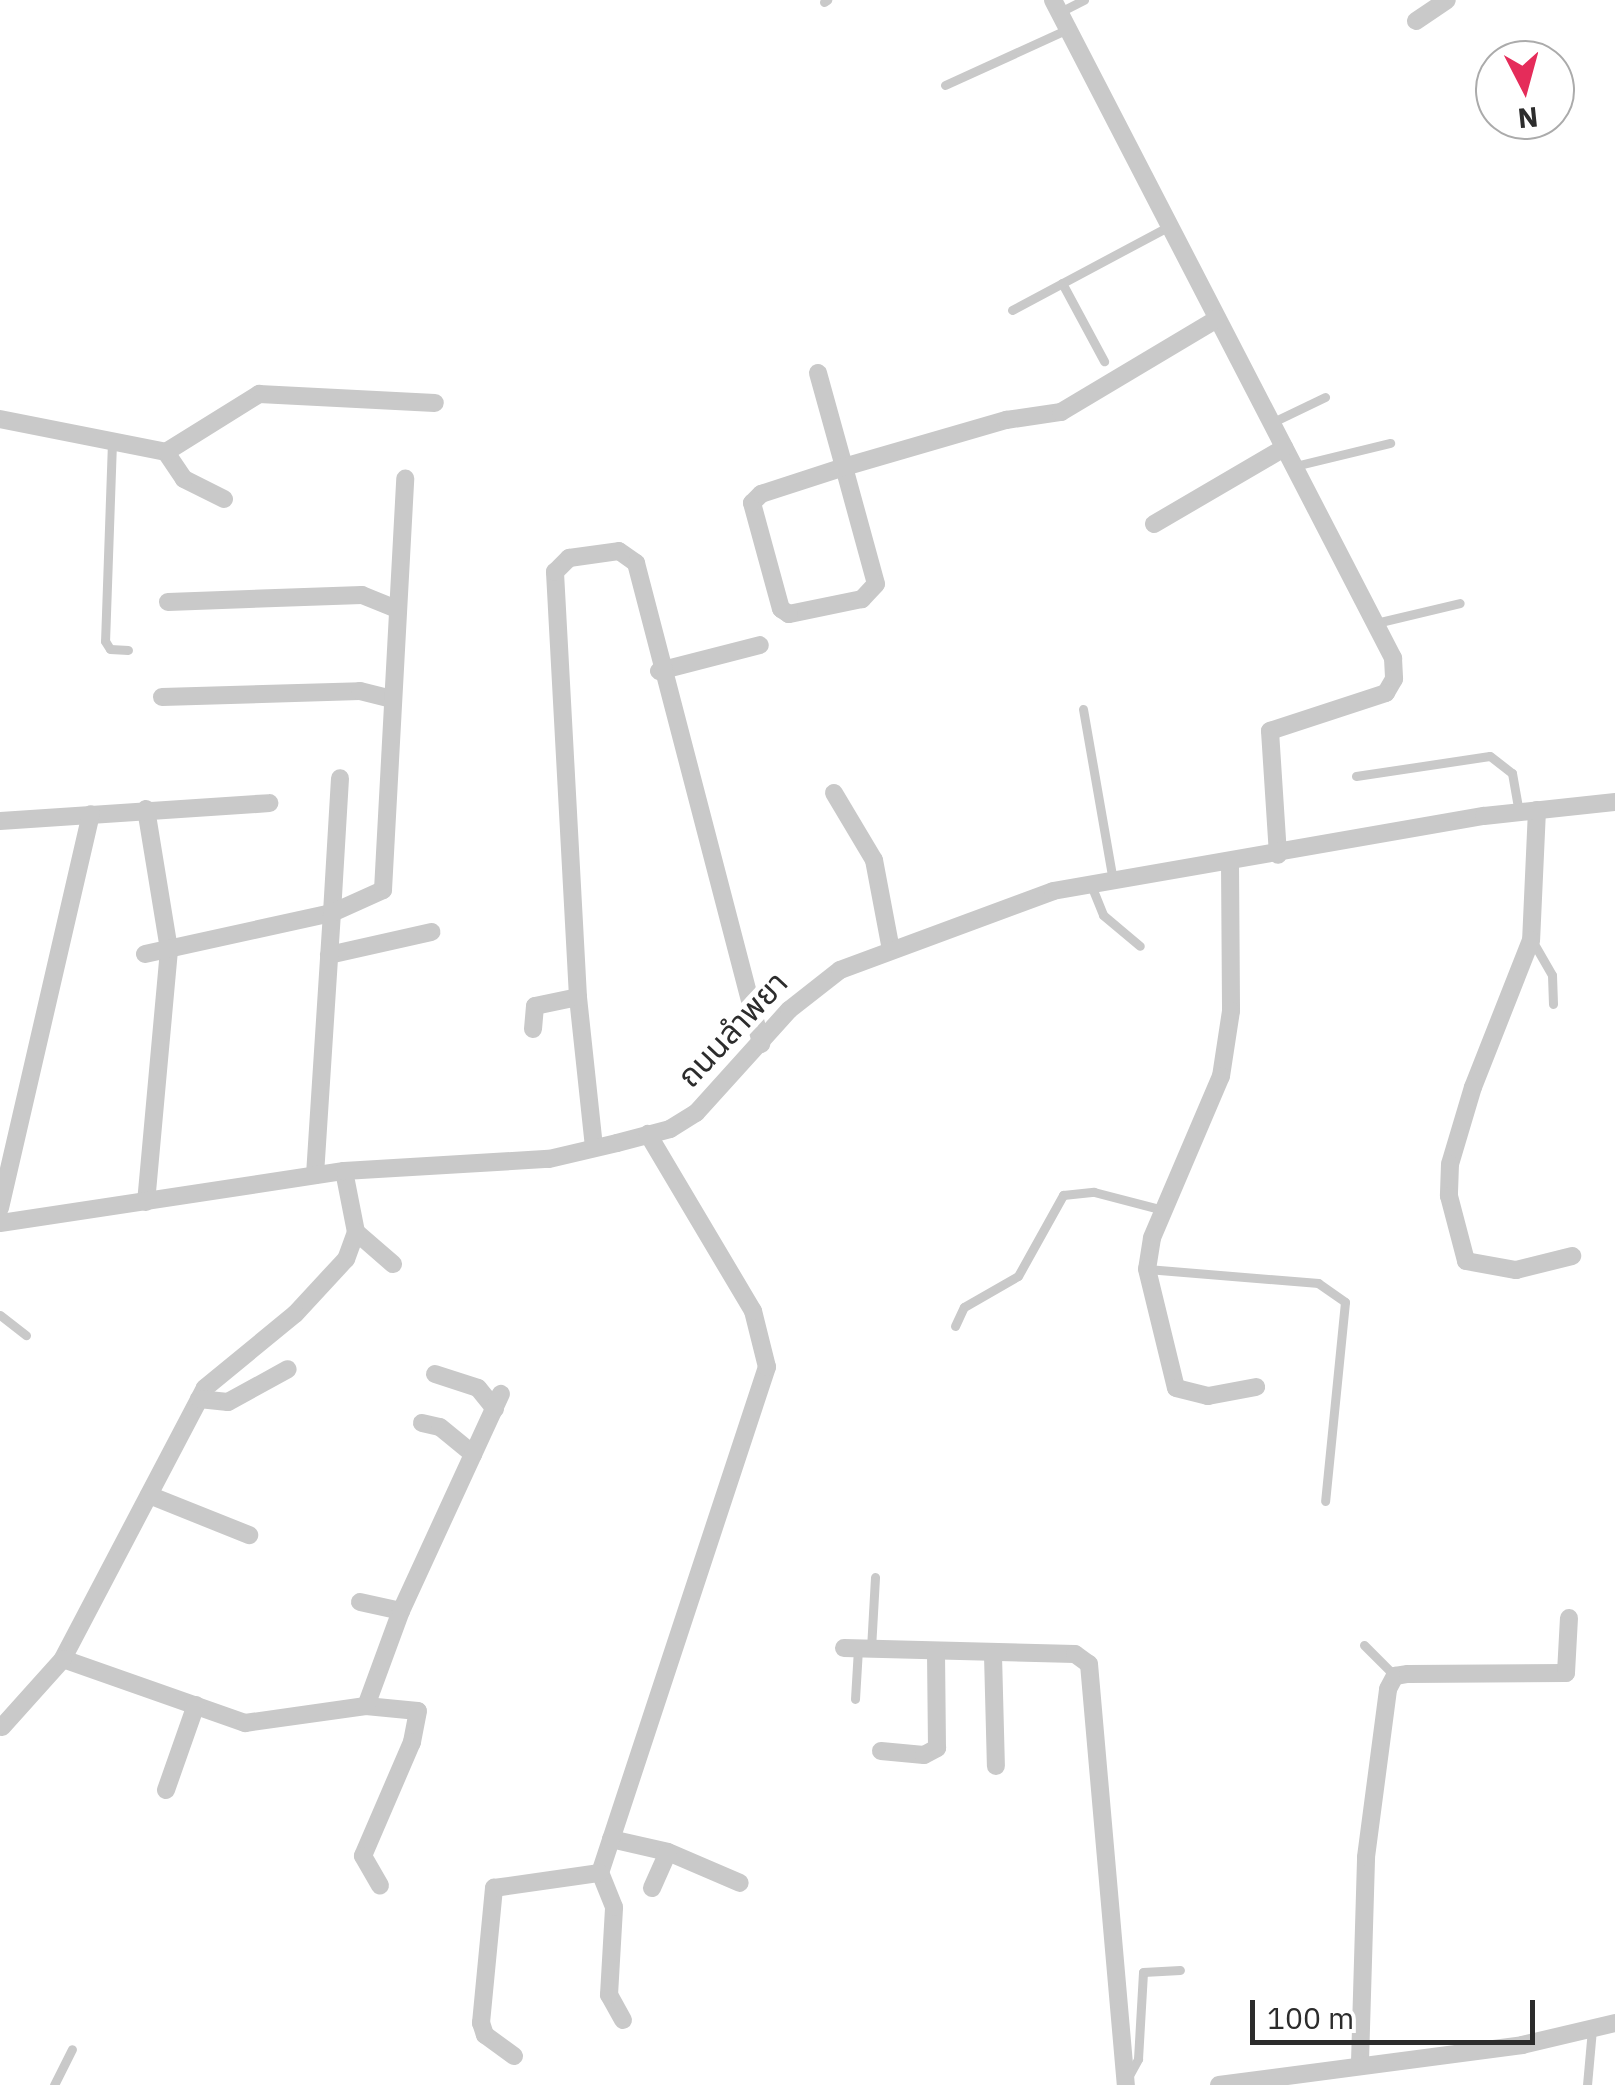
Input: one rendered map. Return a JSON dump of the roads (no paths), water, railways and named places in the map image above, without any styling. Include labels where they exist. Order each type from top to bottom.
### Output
[{"type":"street","points":[[1416,21],[1447,0]]},
{"type":"street","points":[[1060,14],[1376,624],[1395,668],[1386,693],[1270,732],[1278,855]]},
{"type":"street","points":[[818,373],[844,468],[876,584],[872,593],[789,614],[782,609],[752,503],[760,494],[844,468],[1006,420],[1060,412],[1217,319]]},
{"type":"street","points":[[0,419],[166,452],[258,394],[435,404]]},
{"type":"street","points":[[1154,524],[1284,448]]},
{"type":"street","points":[[166,452],[184,480],[224,498]]},
{"type":"street","points":[[145,954],[332,914],[382,890],[405,478]]},
{"type":"street","points":[[594,1147],[578,998],[555,572],[560,562],[629,552],[761,1044]]},
{"type":"street","points":[[168,602],[362,595],[398,608]]},
{"type":"street","points":[[660,670],[760,645]]},
{"type":"street","points":[[162,697],[360,692],[393,699]]},
{"type":"street","points":[[314,1175],[340,778]]},
{"type":"street","points":[[834,792],[883,885],[891,950]]},
{"type":"street","name":"ถนนลำพยา","points":[[0,1223],[344,1171],[549,1159],[648,1134],[696,1113],[813,986],[891,950],[1053,891],[1528,811],[1615,802]]},
{"type":"street","points":[[0,821],[268,803]]},
{"type":"street","points":[[146,809],[169,950],[146,1202]]},
{"type":"street","points":[[1528,811],[1531,940],[1473,1087],[1450,1164],[1449,1196],[1466,1261],[1516,1270],[1572,1256]]},
{"type":"street","points":[[0,1208],[91,814]]},
{"type":"street","points":[[1230,863],[1227,1045],[1221,1076],[1166,1211],[1147,1269],[1176,1388],[1208,1396],[1256,1387]]},
{"type":"street","points":[[329,955],[431,932]]},
{"type":"street","points":[[534,1029],[535,1006],[578,998]]},
{"type":"street","points":[[623,2020],[610,1995],[614,1907],[600,1873],[767,1367],[754,1311],[648,1134]]},
{"type":"street","points":[[344,1171],[356,1232],[393,1264]]},
{"type":"street","points":[[2,1727],[63,1659],[199,1398],[224,1366],[330,1280],[356,1232]]},
{"type":"street","points":[[199,1398],[228,1402],[288,1370]]},
{"type":"street","points":[[366,1706],[401,1611],[498,1401],[478,1388],[435,1374]]},
{"type":"street","points":[[422,1422],[440,1427],[473,1454]]},
{"type":"street","points":[[149,1495],[249,1535]]},
{"type":"street","points":[[360,1602],[401,1611]]},
{"type":"street","points":[[1360,2062],[1366,1857],[1388,1689],[1395,1676],[1566,1674],[1570,1618]]},
{"type":"street","points":[[858,1649],[992,1656],[1074,1654],[1088,1664],[1125,2083]]},
{"type":"street","points":[[881,1751],[924,1755],[936,1748],[936,1652]]},
{"type":"street","points":[[992,1656],[996,1766]]},
{"type":"street","points":[[63,1659],[256,1724],[366,1706],[404,1705],[420,1718],[363,1856],[380,1885]]},
{"type":"street","points":[[166,1790],[196,1705]]},
{"type":"street","points":[[612,1839],[668,1852],[740,1882]]},
{"type":"street","points":[[652,1888],[668,1852]]},
{"type":"street","points":[[514,2056],[485,2035],[482,2023],[494,1888],[600,1873]]},
{"type":"street","points":[[1220,2085],[1360,2062],[1522,2044],[1615,2023]]},
{"type":"lane","points":[[945,85],[1084,0]]},
{"type":"lane","points":[[1012,310],[1168,226]]},
{"type":"lane","points":[[1062,284],[1104,360]]},
{"type":"lane","points":[[1272,423],[1325,397]]},
{"type":"lane","points":[[112,442],[105,641],[110,649],[128,650]]},
{"type":"lane","points":[[1294,466],[1390,443]]},
{"type":"lane","points":[[1376,624],[1460,603]]},
{"type":"lane","points":[[1083,709],[1113,881]]},
{"type":"lane","points":[[1356,776],[1490,756],[1512,773],[1528,811]]},
{"type":"lane","points":[[1091,885],[1102,915],[1140,946]]},
{"type":"lane","points":[[1531,940],[1552,975],[1554,1004]]},
{"type":"lane","points":[[954,1326],[964,1307],[1018,1276],[1062,1195],[1094,1192],[1166,1211]]},
{"type":"lane","points":[[1147,1269],[1318,1283],[1345,1302],[1325,1502]]},
{"type":"lane","points":[[2,1320],[26,1335]]},
{"type":"lane","points":[[854,1699],[858,1649],[875,1578]]},
{"type":"lane","points":[[1364,1645],[1395,1676]]},
{"type":"lane","points":[[1125,2083],[1135,2074],[1138,2059],[1143,1972],[1180,1970]]},
{"type":"lane","points":[[1588,2085],[1592,2030]]},
{"type":"lane","points":[[54,2085],[72,2048]]}]
